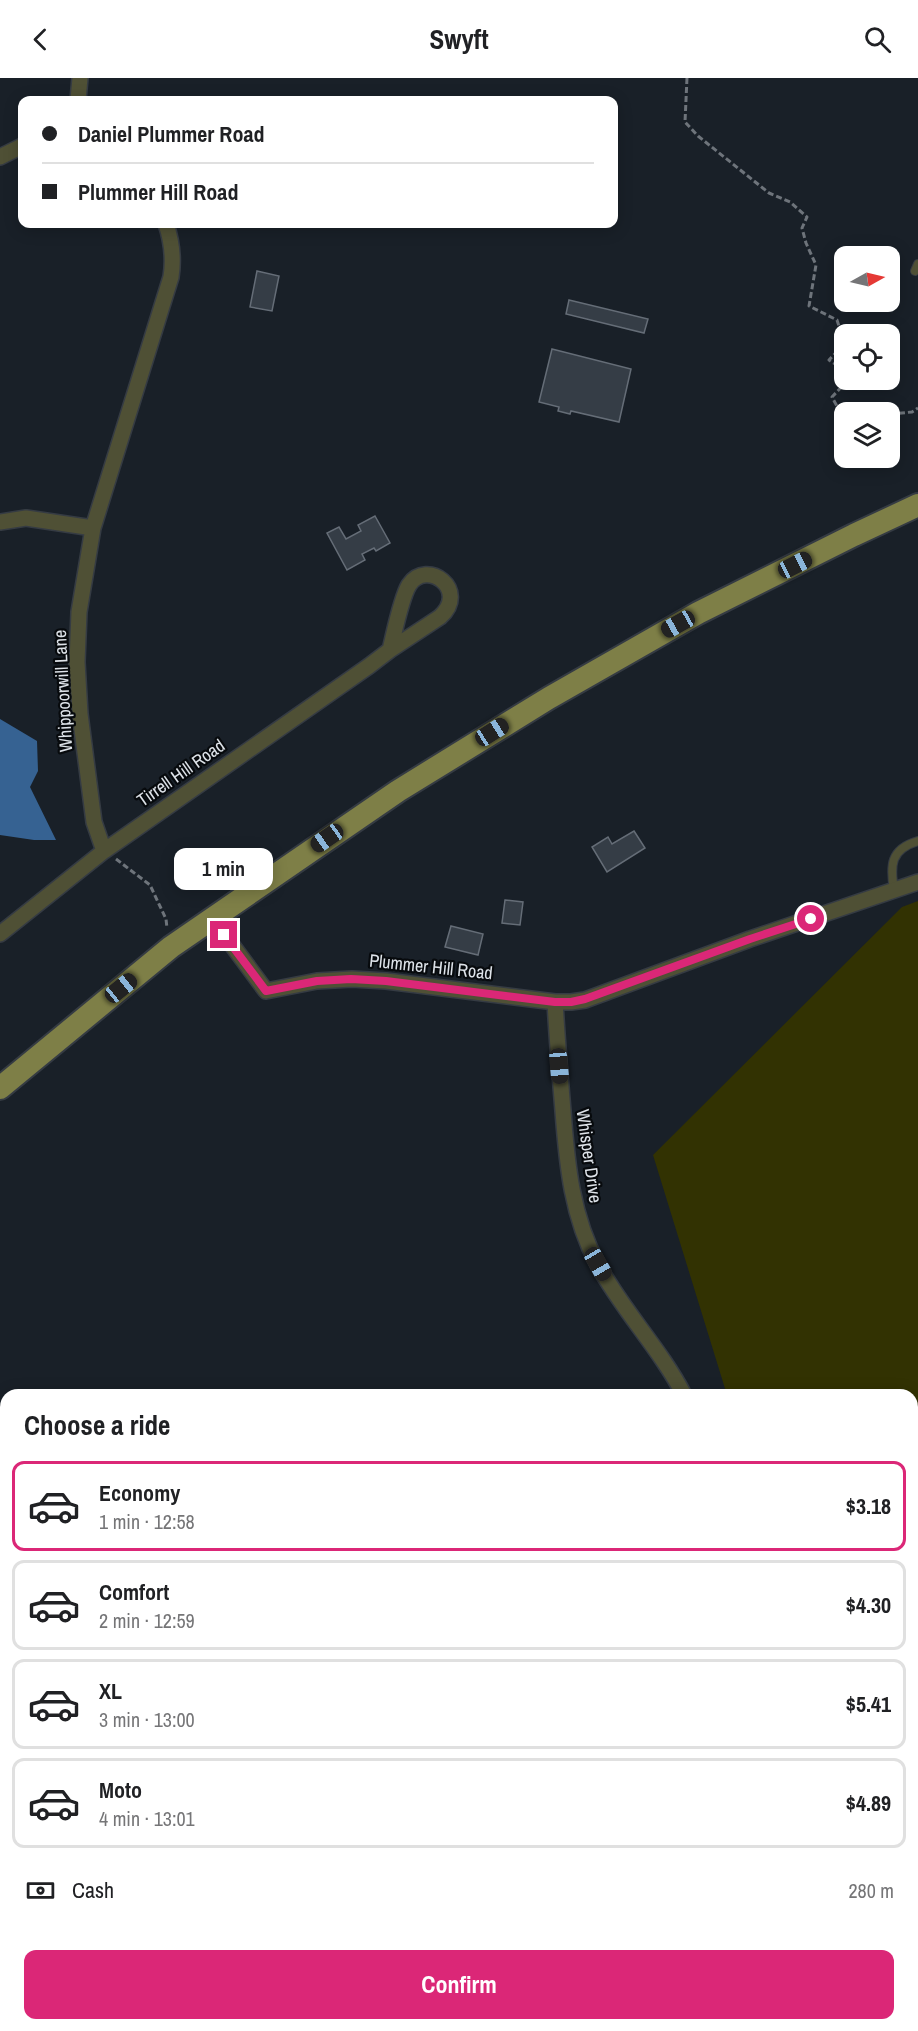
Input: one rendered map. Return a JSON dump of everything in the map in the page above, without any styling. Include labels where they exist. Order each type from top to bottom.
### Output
[{"type":"main road","points":[[0,1088],[171,947],[398,790],[549,698],[698,614],[854,535],[918,506]]},
{"type":"street","points":[[78,96],[80,78]]},
{"type":"street","points":[[0,157],[18,148]]},
{"type":"street","name":"Whippoorwill Lane","points":[[106,849],[94,822],[80,714],[77,662],[79,612],[93,528],[171,277],[174,262],[167,228]]},
{"type":"street","points":[[0,522],[26,518],[93,528]]},
{"type":"street","name":"Tirrell Hill Road","points":[[0,934],[106,849],[446,612],[451,598],[450,591],[442,579],[428,575],[415,579],[410,585],[390,650]]},
{"type":"street","name":"Plummer Hill Road","points":[[212,918],[266,991],[317,981],[351,979],[571,1002],[918,882]]},
{"type":"street","name":"Whisper Drive","points":[[555,1002],[568,1167],[584,1235],[615,1294],[680,1389]]},
{"type":"lane","points":[[894,890],[891,871],[895,855],[911,843],[918,841]]},
{"type":"path","points":[[687,78],[685,122],[698,136],[769,193],[790,202],[807,217],[802,228],[816,265],[809,306],[837,320],[838,324]]},
{"type":"path","points":[[835,402],[832,397],[839,390]]},
{"type":"path","points":[[900,413],[912,412],[918,408]]},
{"type":"path","points":[[106,849],[152,888],[165,919],[171,947]]},
{"type":"shaded area","points":[[918,901],[918,1389],[725,1389],[653,1155],[902,907]]},
{"type":"water","points":[[0,719],[37,741],[38,771],[30,787],[56,840],[34,840],[0,835]]},
{"type":"building","points":[[257,271],[279,276],[272,311],[250,307]]},
{"type":"building","points":[[569,300],[648,319],[644,333],[566,314]]},
{"type":"building","points":[[552,349],[631,369],[619,422],[571,411],[570,414],[558,411],[559,407],[539,402]]},
{"type":"building","points":[[375,516],[390,543],[376,551],[374,548],[362,554],[365,560],[347,570],[327,533],[339,527],[346,539],[361,531],[358,525]]},
{"type":"building","points":[[634,831],[645,848],[607,872],[592,847],[608,837],[612,844]]},
{"type":"building","points":[[505,900],[523,902],[520,925],[502,923]]},
{"type":"building","points":[[451,926],[483,934],[478,955],[445,947]]},
{"type":"route","points":[[224,935],[266,991],[317,981],[351,979],[571,1002],[811,919]]}]
